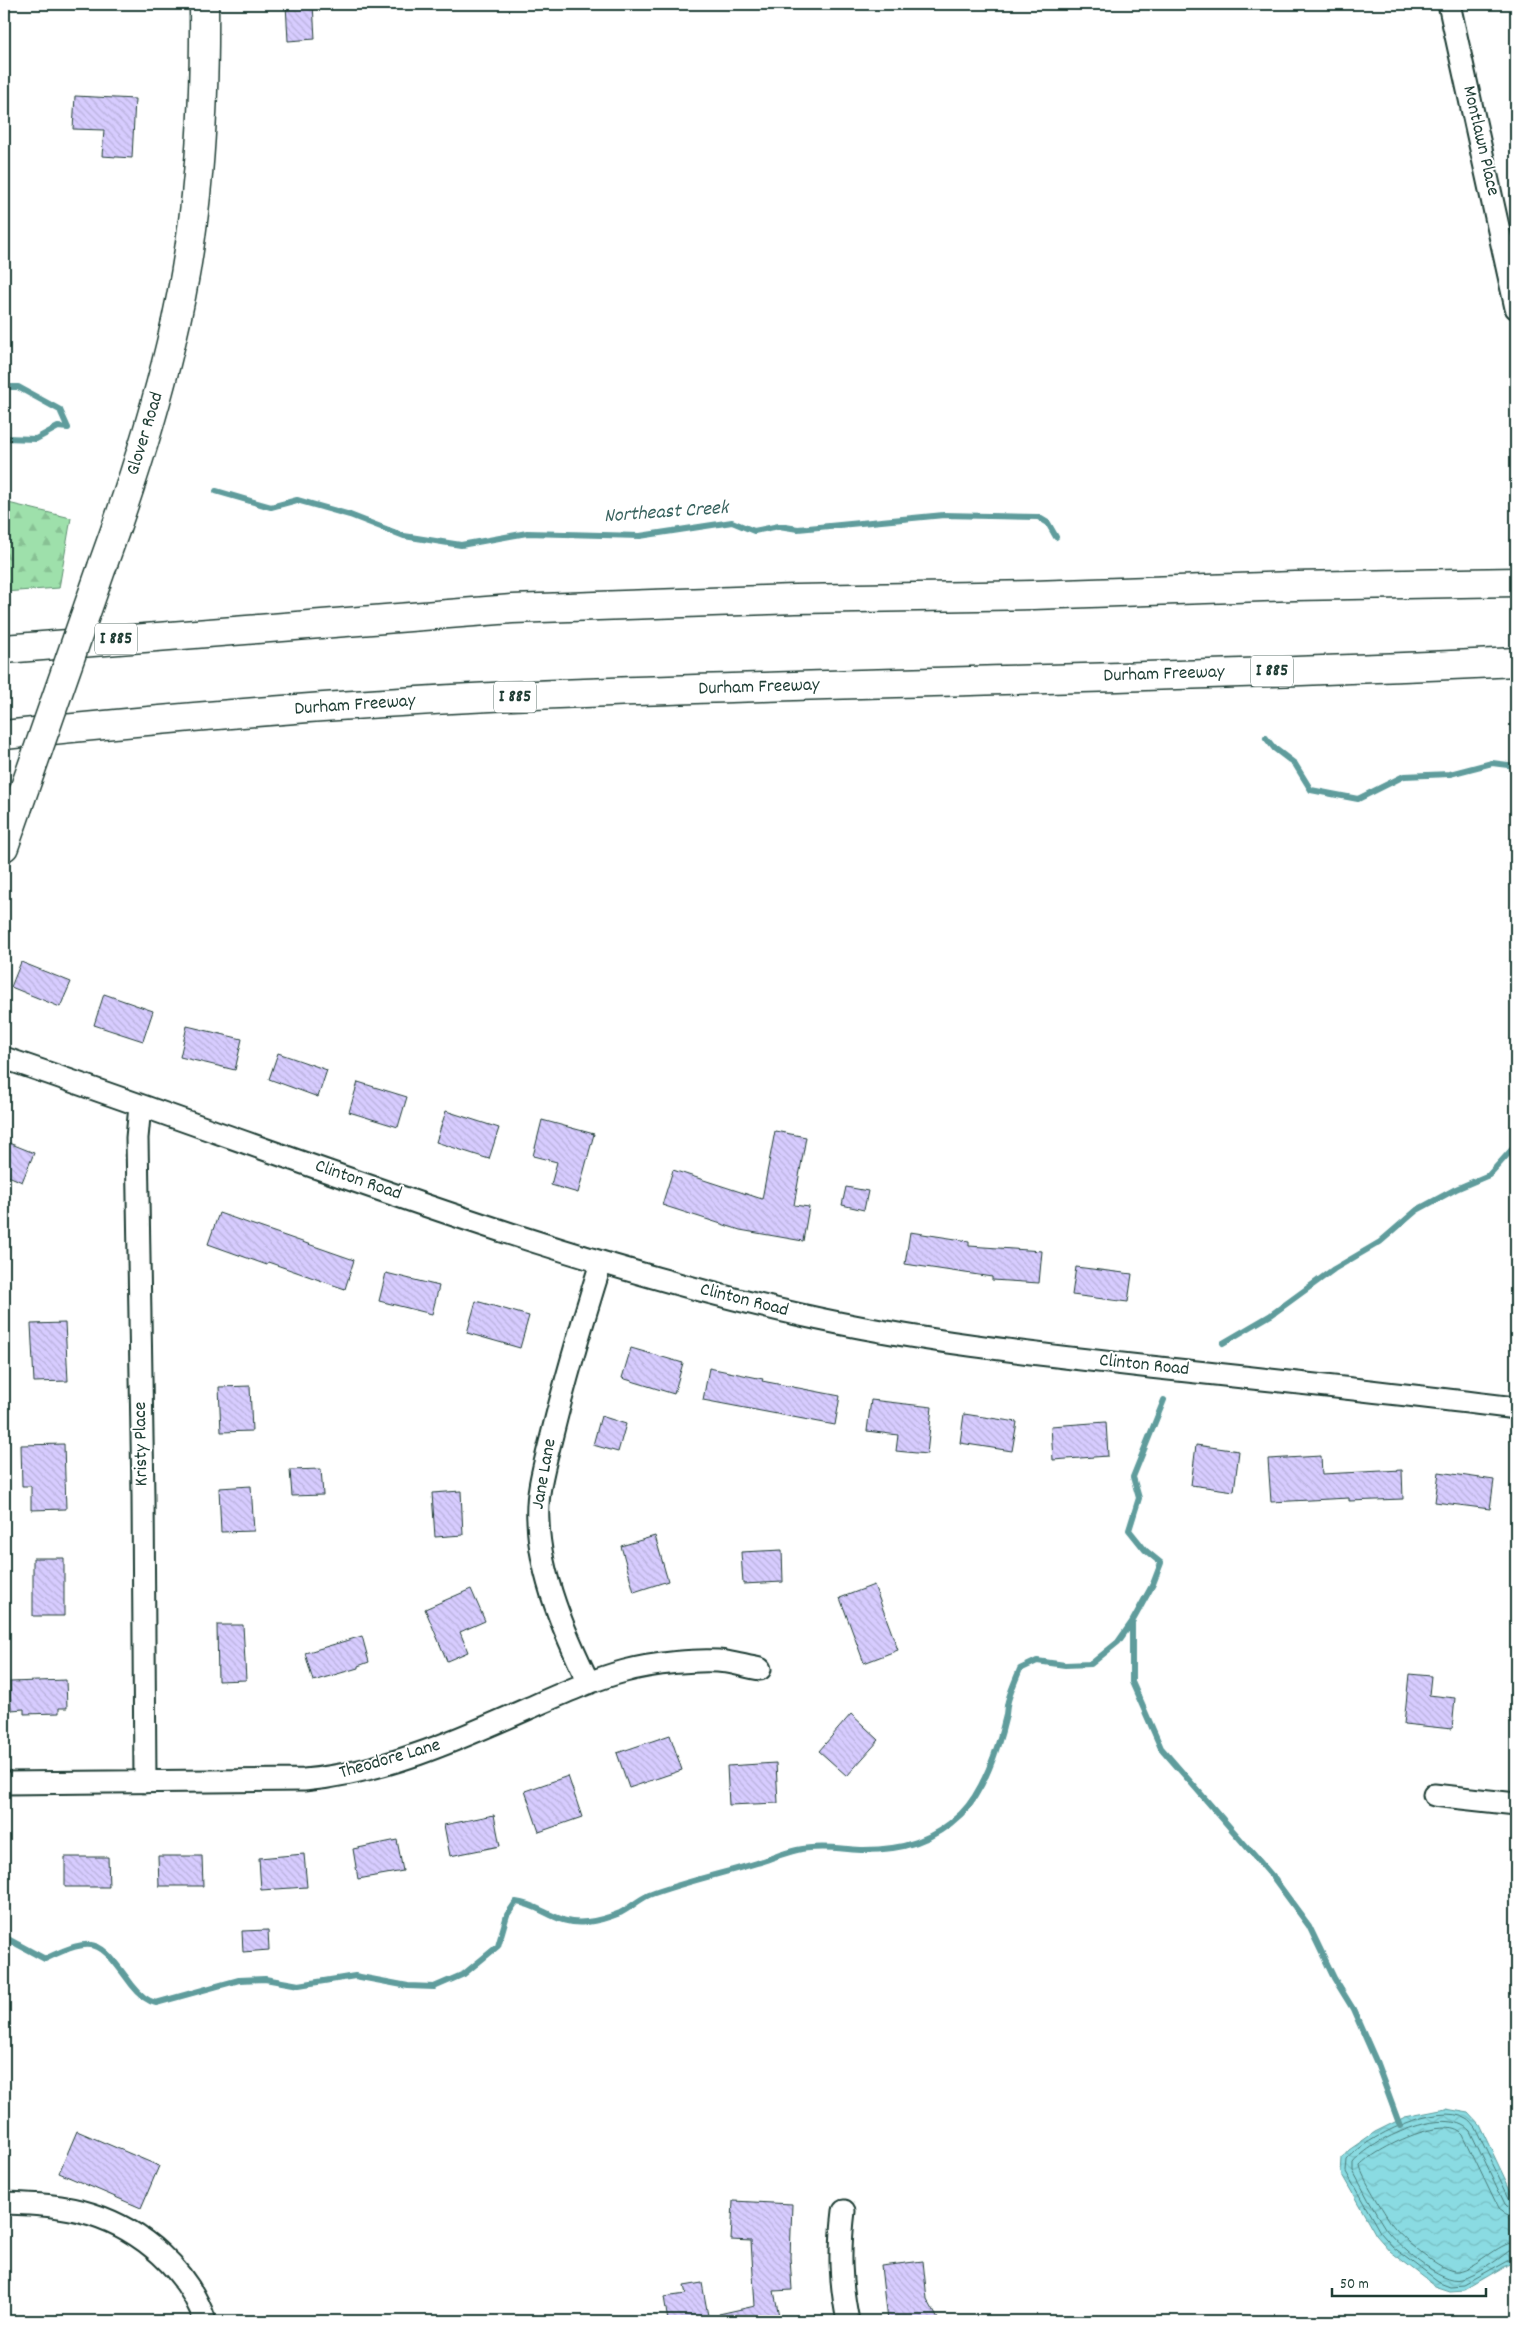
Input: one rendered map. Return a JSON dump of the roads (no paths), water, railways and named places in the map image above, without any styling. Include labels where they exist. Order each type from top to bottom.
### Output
[{"type":"main road","name":"Glover Road","points":[[4,847],[138,464],[158,397],[184,280],[201,151],[205,58],[204,4]]},
{"type":"main road","name":"I 885","points":[[4,649],[512,609],[775,600],[1033,596],[1295,586],[1516,582]]},
{"type":"main road","name":"Durham Freeway","points":[[4,735],[245,714],[609,692],[1027,680],[1516,662]]},
{"type":"street","name":"Montlawn Place","points":[[1449,4],[1510,243],[1516,308]]},
{"type":"street","name":"Clinton Road","points":[[4,1058],[507,1234],[687,1288],[805,1316],[890,1332],[1070,1358],[1516,1408]]},
{"type":"street","name":"Kristy Place","points":[[140,1106],[137,1138],[143,1496],[145,1782]]},
{"type":"street","name":"Jane Lane","points":[[589,1683],[576,1655],[545,1569],[538,1521],[544,1467],[556,1417],[601,1263]]},
{"type":"street","name":"Theodore Lane","points":[[4,1784],[330,1777],[390,1763],[445,1744],[589,1683],[627,1670],[692,1662],[725,1662],[760,1670]]},
{"type":"street","points":[[1434,1795],[1516,1804]]},
{"type":"street","points":[[4,2203],[64,2207],[90,2213],[123,2227],[154,2248],[174,2268],[196,2299],[204,2321]]},
{"type":"street","points":[[844,2211],[840,2244],[841,2286],[848,2321]]},
{"type":"water","points":[[1446,2109],[1469,2113],[1479,2124],[1516,2202],[1516,2260],[1465,2290],[1450,2291],[1435,2286],[1390,2251],[1376,2235],[1341,2173],[1342,2158],[1349,2150],[1375,2132],[1405,2117]]},
{"type":"waterway","name":"Northeast Creek","points":[[4,387],[18,387],[60,410],[68,428]]},
{"type":"waterway","points":[[4,438],[36,439],[58,427],[68,428]]},
{"type":"waterway","name":"Northeast Creek","points":[[216,491],[271,507],[297,500],[350,515],[404,536],[461,545],[527,533],[640,536],[732,522],[754,531],[779,526],[798,529],[944,515],[1038,517],[1048,523],[1056,537]]},
{"type":"waterway","name":"Northeast Creek","points":[[1266,738],[1274,748],[1295,764],[1311,790],[1358,799],[1404,776],[1450,774],[1492,763],[1516,766]]},
{"type":"waterway","points":[[1223,1343],[1271,1315],[1334,1269],[1380,1242],[1417,1210],[1456,1189],[1489,1175],[1516,1145]]},
{"type":"waterway","points":[[4,1937],[45,1959],[76,1946],[96,1946],[112,1959],[140,1994],[149,2001],[156,2003],[239,1980],[265,1979],[299,1985],[355,1976],[408,1986],[434,1987],[464,1974],[498,1946],[507,1915],[516,1902],[526,1904],[567,1921],[604,1919],[620,1913],[645,1897],[662,1890],[792,1851],[822,1848],[878,1850],[904,1846],[928,1837],[940,1831],[961,1814],[983,1782],[998,1743],[1006,1717],[1008,1701],[1020,1669],[1037,1661],[1065,1665],[1091,1664],[1118,1642],[1132,1622],[1153,1584],[1161,1563],[1145,1550],[1129,1530],[1139,1498],[1133,1477],[1164,1400]]},
{"type":"waterway","points":[[1132,1622],[1132,1682],[1161,1748],[1273,1877],[1309,1926],[1334,1978],[1353,2009],[1376,2061],[1400,2126]]}]
